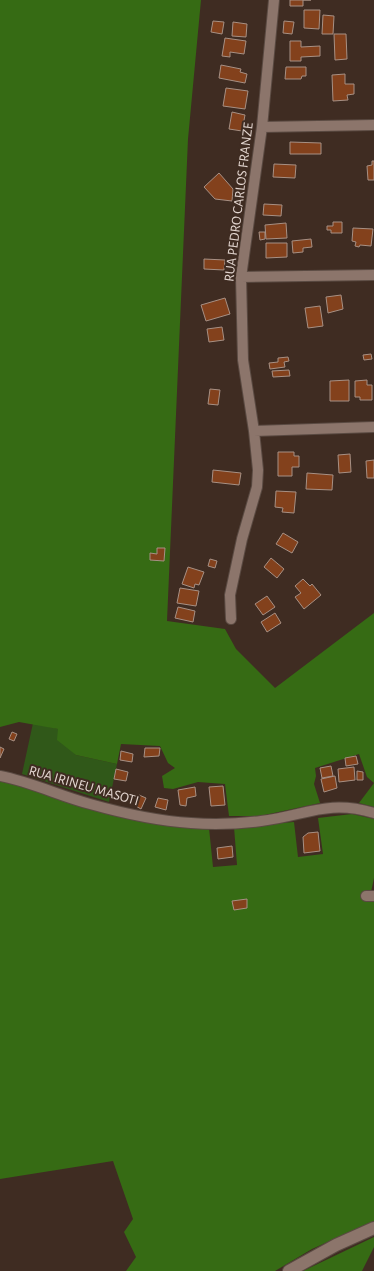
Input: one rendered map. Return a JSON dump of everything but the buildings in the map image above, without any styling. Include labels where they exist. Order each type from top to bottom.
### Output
[{"type":"street","name":"RUA PEDRO CARLOS FRANZE","points":[[231,619],[230,596],[242,539],[257,487],[258,470],[254,430],[243,360],[241,277],[262,127],[274,0]]},
{"type":"street","points":[[262,127],[374,125]]},
{"type":"street","points":[[241,277],[374,275]]},
{"type":"street","points":[[254,430],[374,427]]},
{"type":"street","name":"RUA IRINEU MASOTI","points":[[0,776],[17,780],[89,804],[141,815],[191,823],[262,821],[327,807],[359,808],[374,813]]},
{"type":"street","points":[[289,1271],[336,1245],[374,1228]]},
{"type":"green space","points":[[0,0],[201,0],[188,139],[167,621],[225,629],[236,649],[275,688],[374,613],[374,783],[367,777],[359,754],[315,768],[316,776],[314,784],[320,803],[260,816],[229,816],[225,784],[198,782],[173,789],[164,788],[162,776],[175,768],[168,763],[160,746],[121,744],[117,764],[76,755],[57,740],[58,729],[19,722],[0,727]]},
{"type":"green space","points":[[33,723],[58,729],[76,755],[117,764],[109,802],[22,774]]},
{"type":"green space","points":[[0,781],[103,813],[129,819],[209,828],[213,867],[237,865],[234,827],[294,822],[298,857],[323,854],[318,818],[352,814],[374,819],[374,878],[371,892],[374,900],[374,1221],[312,1249],[275,1271],[126,1271],[136,1257],[124,1232],[133,1219],[113,1161],[0,1179]]},
{"type":"green space","points":[[374,783],[374,807],[359,803]]},
{"type":"green space","points":[[374,1237],[374,1247],[362,1271],[303,1271]]}]
